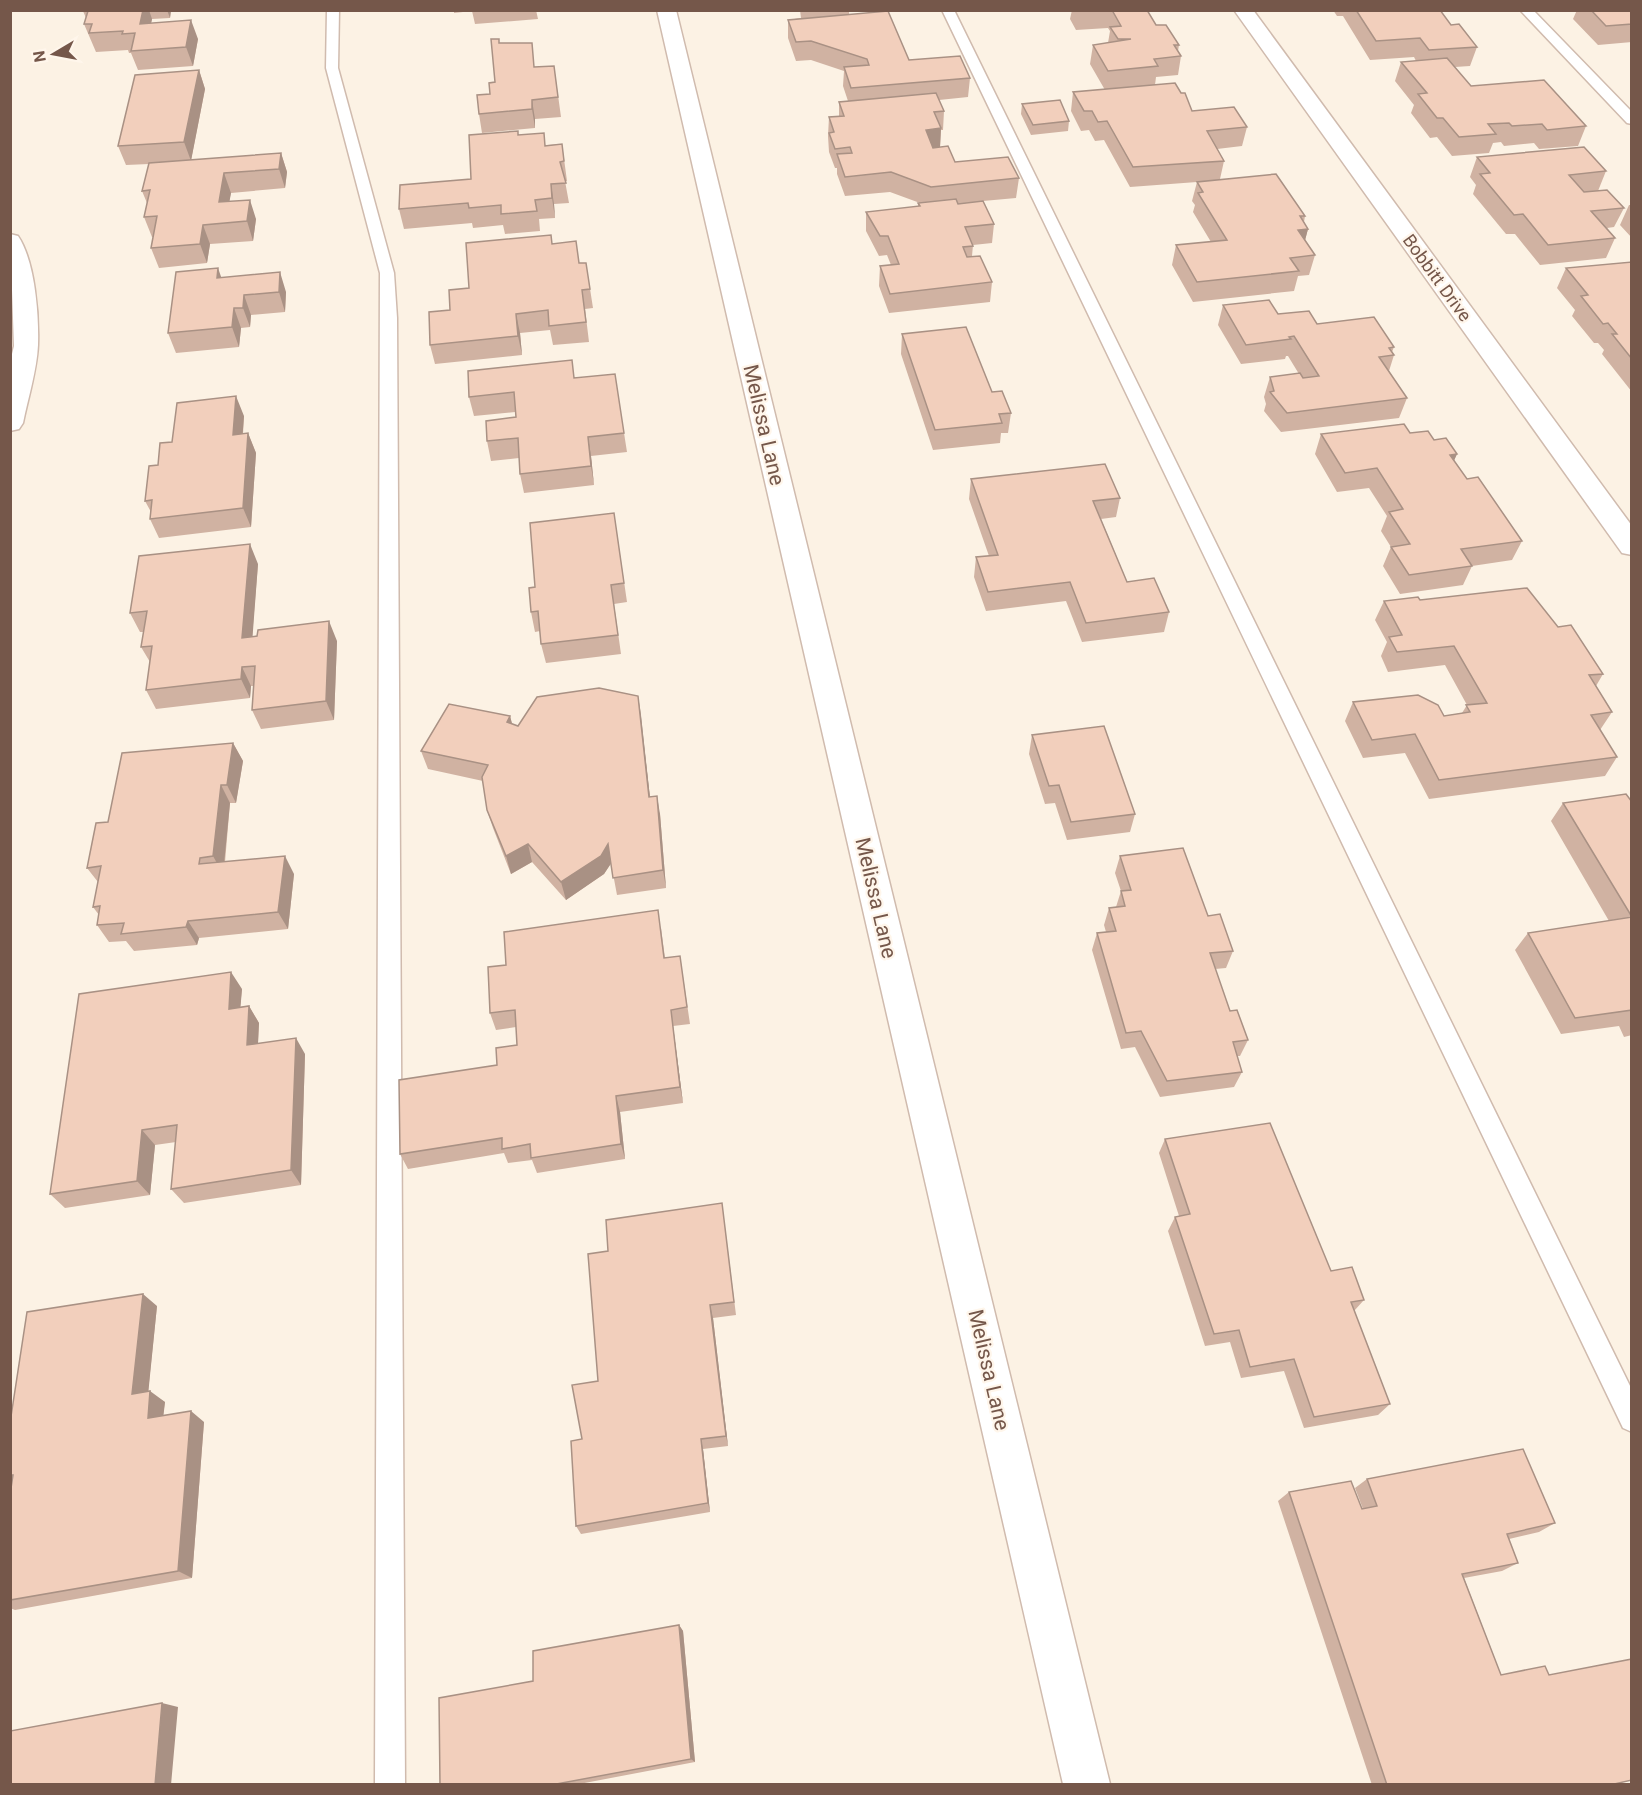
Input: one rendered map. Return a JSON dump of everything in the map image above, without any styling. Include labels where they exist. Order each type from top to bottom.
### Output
[{"type":"street","name":"Melissa Lane","points":[[666,10],[1087,1785]]},
{"type":"street","name":"Bobbitt Drive","points":[[1243,10],[1632,546]]},
{"type":"street","points":[[10,241],[21,272],[26,346],[10,423]]},
{"type":"lane","points":[[333,10],[332,68],[387,273],[389,318],[390,1785]]},
{"type":"lane","points":[[948,10],[1632,1419]]},
{"type":"lane","points":[[1526,10],[1632,120]]},
{"type":"building","points":[[84,10],[143,10],[140,24],[191,20],[186,47],[131,51],[135,33],[122,34],[123,31],[89,33],[92,24],[84,24],[88,11]]},
{"type":"building","points":[[1112,10],[1147,10],[1156,25],[1166,25],[1179,45],[1174,45],[1181,56],[1154,59],[1158,66],[1108,71],[1093,45],[1131,39],[1118,39],[1110,27],[1121,26]]},
{"type":"building","points":[[1356,10],[1440,10],[1451,25],[1459,24],[1477,47],[1429,50],[1420,38],[1376,41]]},
{"type":"building","points":[[1591,10],[1632,10],[1632,24],[1606,26]]},
{"type":"building","points":[[888,11],[909,60],[960,56],[970,78],[851,88],[844,67],[869,65],[867,59],[811,41],[796,42],[788,20]]},
{"type":"building","points":[[491,39],[499,39],[499,43],[532,43],[534,67],[554,66],[558,97],[532,100],[532,109],[479,114],[477,95],[490,94],[489,83],[495,82]]},
{"type":"building","points":[[1447,58],[1471,86],[1544,80],[1586,126],[1547,130],[1542,124],[1512,126],[1509,123],[1488,124],[1496,134],[1459,137],[1443,118],[1437,118],[1418,94],[1427,93],[1401,62]]},
{"type":"building","points":[[199,70],[184,142],[118,146],[135,75]]},
{"type":"building","points":[[1175,83],[1181,93],[1185,93],[1192,111],[1234,107],[1247,127],[1207,131],[1224,161],[1133,167],[1107,121],[1098,122],[1092,111],[1084,111],[1073,92]]},
{"type":"building","points":[[936,93],[944,111],[934,112],[941,128],[926,130],[933,148],[948,146],[955,162],[1008,157],[1019,178],[931,187],[891,172],[845,177],[837,154],[852,153],[850,147],[835,149],[829,133],[834,132],[829,117],[844,116],[839,102]]},
{"type":"building","points":[[1060,100],[1069,121],[1033,125],[1022,104]]},
{"type":"building","points":[[518,131],[518,135],[544,133],[545,146],[562,144],[564,161],[560,162],[566,183],[551,184],[552,198],[535,200],[537,211],[501,214],[501,205],[469,208],[468,203],[399,209],[400,185],[471,179],[469,135]]},
{"type":"building","points":[[1584,147],[1606,171],[1569,175],[1584,192],[1607,190],[1624,208],[1591,211],[1615,238],[1548,245],[1523,214],[1514,215],[1480,174],[1490,173],[1477,157]]},
{"type":"building","points":[[281,153],[279,169],[224,173],[219,202],[250,200],[247,221],[203,225],[200,244],[151,248],[157,216],[144,217],[150,190],[142,191],[149,163]]},
{"type":"building","points":[[1276,174],[1305,216],[1300,216],[1308,229],[1298,230],[1315,255],[1290,258],[1299,271],[1197,282],[1176,245],[1227,240],[1198,193],[1203,192],[1197,182]]},
{"type":"building","points":[[956,199],[958,204],[983,201],[994,224],[965,227],[973,246],[963,247],[967,257],[980,256],[992,282],[890,294],[880,266],[899,264],[888,236],[880,236],[866,212]]},
{"type":"building","points":[[551,235],[552,244],[576,241],[579,263],[586,263],[590,289],[582,290],[586,322],[549,326],[548,310],[516,314],[518,336],[430,345],[429,312],[450,310],[449,290],[469,288],[466,243]]},
{"type":"building","points":[[1632,262],[1632,359],[1612,334],[1617,334],[1608,323],[1603,324],[1581,296],[1588,295],[1566,268]]},
{"type":"building","points":[[218,268],[217,278],[280,272],[279,292],[244,295],[243,308],[234,308],[232,327],[168,333],[176,272]]},
{"type":"building","points":[[1269,300],[1278,314],[1309,311],[1317,324],[1374,317],[1394,347],[1389,348],[1394,355],[1379,357],[1407,398],[1287,413],[1270,392],[1274,391],[1270,377],[1300,373],[1303,378],[1319,376],[1294,336],[1289,337],[1291,339],[1246,345],[1223,305]]},
{"type":"building","points":[[966,327],[992,392],[1002,391],[1011,413],[999,414],[1002,423],[935,430],[902,334]]},
{"type":"building","points":[[572,360],[574,378],[615,374],[624,433],[588,437],[591,466],[520,474],[518,438],[487,441],[486,421],[516,417],[514,392],[469,397],[468,371]]},
{"type":"building","points":[[236,396],[233,435],[248,433],[243,508],[150,519],[152,500],[145,501],[149,466],[158,465],[160,443],[172,442],[177,403]]},
{"type":"building","points":[[1404,424],[1410,433],[1428,431],[1434,440],[1446,438],[1457,454],[1450,455],[1467,479],[1478,477],[1522,541],[1461,549],[1472,566],[1409,575],[1391,547],[1410,544],[1389,512],[1403,509],[1377,468],[1345,473],[1321,434]]},
{"type":"building","points":[[1105,464],[1120,498],[1093,501],[1127,582],[1154,578],[1169,612],[1086,623],[1070,582],[988,592],[976,557],[998,555],[971,479]]},
{"type":"building","points":[[614,513],[624,583],[611,585],[618,635],[541,644],[538,611],[531,612],[529,588],[535,587],[530,523]]},
{"type":"building","points":[[250,544],[242,638],[257,636],[258,630],[329,621],[326,701],[252,710],[255,666],[242,667],[241,679],[146,690],[152,646],[141,647],[147,611],[130,613],[139,556]]},
{"type":"building","points":[[1527,588],[1558,627],[1571,625],[1603,674],[1589,675],[1612,712],[1591,715],[1617,757],[1439,780],[1415,734],[1372,740],[1353,702],[1418,695],[1438,705],[1444,716],[1470,712],[1466,705],[1487,703],[1454,646],[1397,652],[1389,637],[1402,635],[1384,601],[1418,597],[1420,600]]},
{"type":"building","points":[[599,688],[638,696],[649,797],[657,796],[663,870],[613,878],[608,844],[601,856],[561,882],[528,844],[506,856],[487,810],[482,777],[488,765],[421,751],[449,704],[510,716],[507,722],[518,726],[537,697]]},
{"type":"building","points":[[1104,726],[1135,814],[1071,822],[1059,785],[1049,786],[1032,735]]},
{"type":"building","points":[[233,743],[227,785],[221,785],[213,856],[200,858],[199,864],[285,856],[278,912],[188,921],[186,927],[121,934],[124,923],[97,925],[100,906],[93,907],[101,866],[87,868],[96,823],[108,822],[122,753]]},
{"type":"building","points":[[1626,794],[1632,802],[1632,917],[1563,803]]},
{"type":"building","points":[[1183,848],[1208,916],[1220,914],[1233,951],[1210,953],[1230,1011],[1237,1010],[1248,1040],[1233,1042],[1242,1072],[1167,1081],[1141,1031],[1126,1033],[1097,933],[1116,931],[1109,908],[1125,906],[1121,891],[1131,890],[1120,856]]},
{"type":"building","points":[[658,910],[664,958],[680,956],[687,1007],[671,1010],[680,1087],[616,1096],[621,1144],[531,1158],[530,1144],[502,1149],[502,1138],[400,1154],[399,1080],[497,1065],[496,1048],[517,1045],[515,1010],[490,1013],[488,967],[506,965],[504,932]]},
{"type":"building","points":[[1632,917],[1632,1010],[1575,1018],[1528,933]]},
{"type":"building","points":[[231,972],[229,1009],[249,1006],[247,1045],[296,1038],[291,1170],[171,1189],[177,1125],[142,1130],[137,1181],[50,1194],[79,994]]},
{"type":"building","points":[[1270,1123],[1331,1271],[1352,1267],[1364,1300],[1351,1302],[1390,1404],[1314,1417],[1294,1359],[1250,1367],[1239,1330],[1214,1334],[1175,1217],[1190,1214],[1165,1139]]},
{"type":"building","points":[[722,1203],[734,1302],[710,1305],[726,1436],[701,1439],[708,1503],[576,1526],[571,1441],[582,1439],[572,1385],[598,1381],[588,1254],[608,1251],[606,1220]]},
{"type":"building","points":[[143,1294],[132,1394],[150,1391],[148,1418],[191,1411],[178,1571],[10,1600],[10,1495],[13,1475],[10,1475],[10,1423],[27,1312]]},
{"type":"building","points":[[1523,1449],[1555,1523],[1507,1534],[1518,1563],[1462,1574],[1501,1675],[1545,1666],[1549,1675],[1632,1659],[1632,1780],[1610,1785],[1387,1785],[1289,1492],[1351,1481],[1362,1509],[1377,1506],[1367,1479]]},
{"type":"building","points":[[679,1625],[691,1759],[551,1785],[440,1785],[439,1698],[533,1681],[533,1651]]},
{"type":"building","points":[[162,1703],[155,1785],[10,1785],[10,1731]]}]
